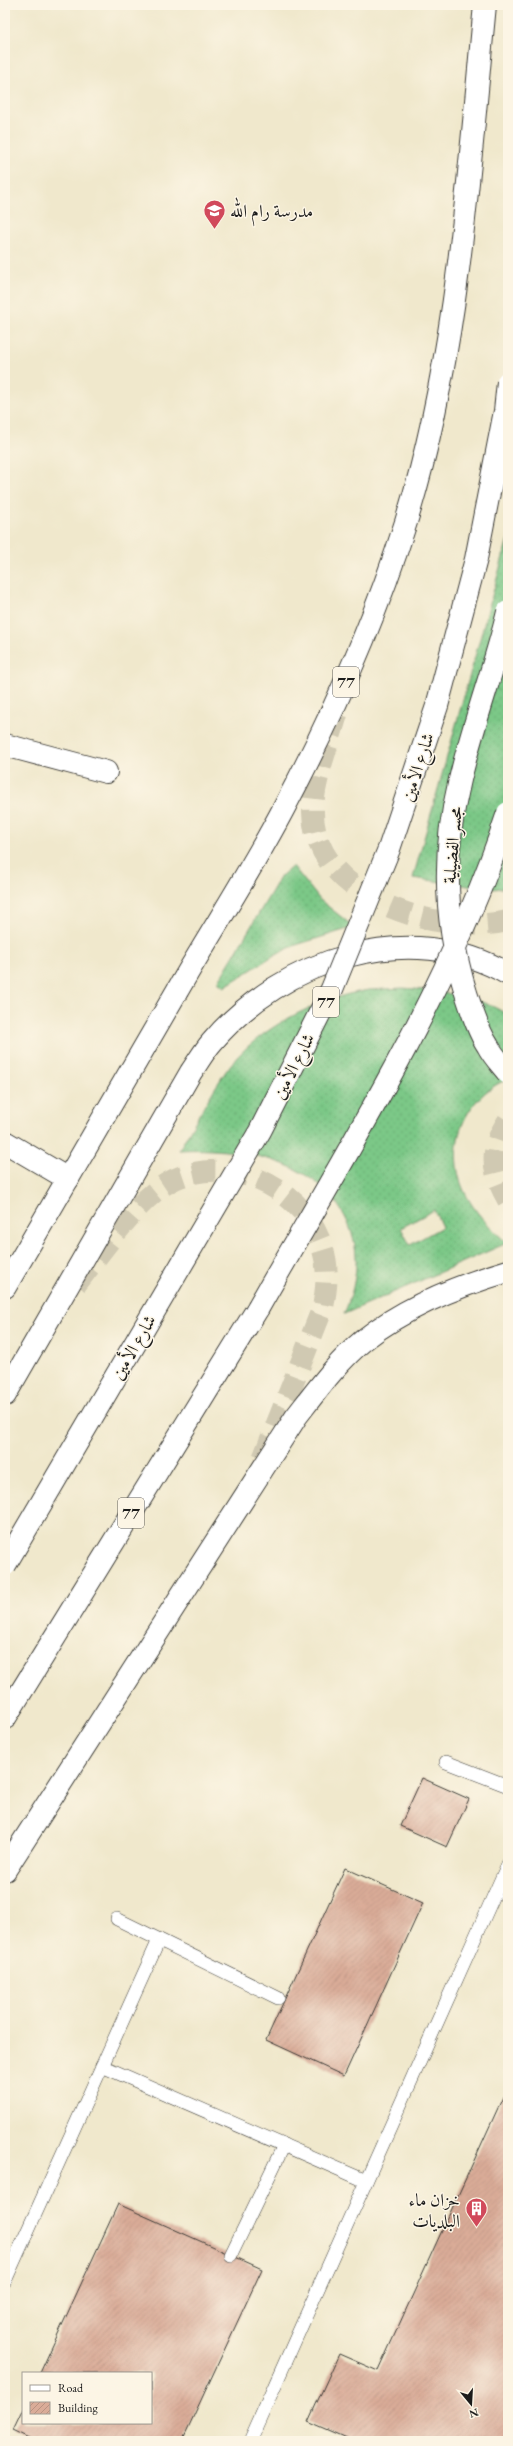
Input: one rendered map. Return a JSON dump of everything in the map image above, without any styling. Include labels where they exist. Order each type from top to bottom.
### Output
[{"type":"main road","name":"77","points":[[5,1287],[285,806],[344,688],[378,605],[408,513],[430,434],[446,357],[458,280],[485,5]]},
{"type":"main road","name":"شارع الأمين","points":[[5,1565],[260,1131],[332,989],[389,849],[437,706],[476,559],[505,411],[508,382]]},
{"type":"main road","name":"مجسر الفضيلية","points":[[508,612],[459,783],[449,844],[447,886],[451,927],[459,968],[471,1008],[487,1046],[508,1073]]},
{"type":"main road","points":[[5,745],[106,772]]},
{"type":"main road","name":"77","points":[[5,1718],[258,1308],[367,1118],[419,1021],[465,923],[508,812]]},
{"type":"main road","name":"77","points":[[5,1395],[191,1072],[211,1042],[239,1014],[268,993],[324,963],[353,954],[383,949],[414,948],[444,951],[474,958],[508,974]]},
{"type":"main road","points":[[5,1142],[68,1179]]},
{"type":"main road","points":[[5,1870],[296,1417],[328,1376],[365,1340],[398,1317],[437,1296],[474,1281],[508,1271]]},
{"type":"lane","points":[[446,1762],[508,1786]]},
{"type":"lane","points":[[250,2441],[508,1864]]},
{"type":"lane","points":[[117,1919],[278,1998]]},
{"type":"lane","points":[[5,2281],[159,1940]]},
{"type":"lane","points":[[102,2066],[366,2181]]},
{"type":"lane","points":[[231,2255],[284,2145]]},
{"type":"green space","points":[[508,539],[508,888],[489,889],[413,878]]},
{"type":"green space","points":[[293,866],[320,900],[354,927],[296,945],[276,954],[224,987],[218,982],[281,876]]},
{"type":"green space","points":[[403,988],[471,998],[496,1008],[508,1015],[508,1079],[491,1088],[478,1100],[467,1114],[460,1130],[457,1147],[457,1165],[461,1183],[469,1200],[482,1218],[507,1243],[344,1314],[352,1293],[356,1271],[355,1250],[350,1228],[338,1205],[321,1187],[301,1173],[279,1162],[254,1155],[229,1151],[179,1150],[226,1071],[238,1056],[271,1029],[290,1017],[330,1000],[369,990]],"holes":[[[434,1210],[442,1227],[410,1245],[401,1228]]]},
{"type":"building","points":[[422,1778],[469,1799],[447,1847],[400,1826]]},
{"type":"building","points":[[345,1868],[423,1903],[344,2076],[266,2040]]},
{"type":"building","name":"خزان ماء البلديات","points":[[508,2086],[508,2441],[346,2441],[347,2439],[308,2422],[339,2354],[378,2371]]},
{"type":"building","points":[[118,2204],[262,2269],[182,2441],[36,2441],[13,2430],[22,2411],[22,2424],[152,2424],[152,2372],[40,2372]]},
{"type":"tunnel","points":[[337,714],[318,775],[313,811],[318,841],[333,867],[356,888],[384,904],[415,916],[448,923],[479,924],[508,921]]},
{"type":"tunnel","points":[[508,1121],[498,1141],[494,1160],[498,1179],[508,1200]]},
{"type":"tunnel","points":[[76,1284],[134,1211],[161,1187],[175,1179],[197,1172],[219,1171],[241,1174],[263,1182],[282,1193],[299,1208],[313,1226],[322,1247],[326,1262],[326,1292],[323,1307],[263,1459]]},
{"type":"place","name":"مدرسة رام الله","points":[[215,230]]},
{"type":"place","name":"خزان ماء البلديات","points":[[476,2228]]}]
